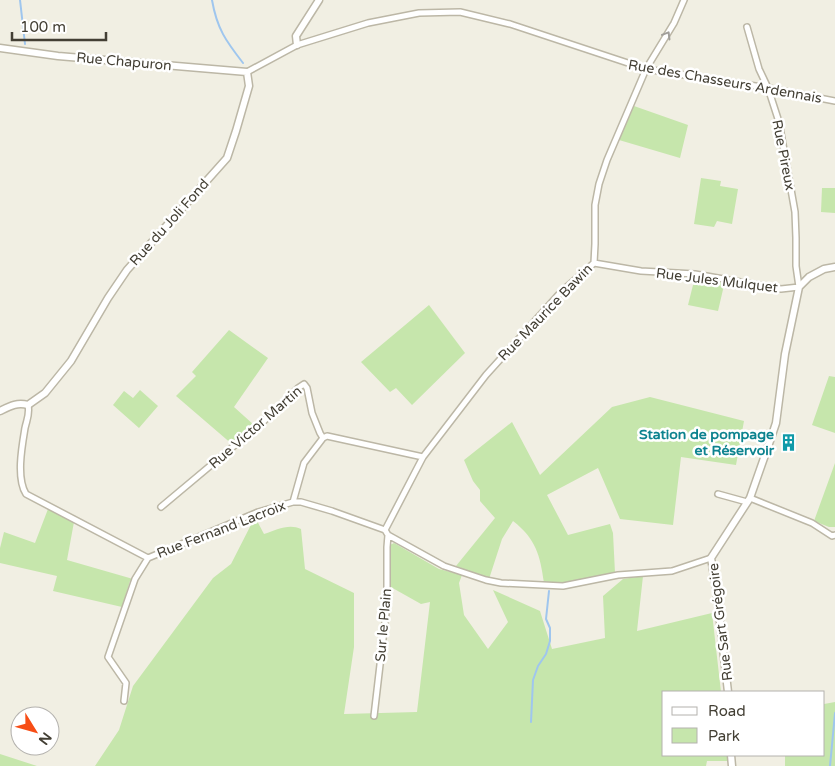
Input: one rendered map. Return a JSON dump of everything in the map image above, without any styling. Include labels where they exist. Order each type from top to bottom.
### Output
[{"type":"street","points":[[247,72],[297,46],[296,36],[318,0]]},
{"type":"street","name":"Rue Maurice Bawin","points":[[387,532],[423,458],[486,375],[529,325],[561,292],[594,263],[595,205],[599,184],[646,69],[674,23],[684,0]]},
{"type":"street","name":"Rue des Chasseurs Ardennais","points":[[297,46],[360,25],[406,14],[460,12],[510,24],[626,64],[646,69],[768,88],[835,101]]},
{"type":"street","name":"Rue Pireux","points":[[746,27],[758,69],[768,88],[779,122],[795,212],[796,266],[799,287]]},
{"type":"street","name":"Rue Chapuron","points":[[0,48],[58,56],[247,72]]},
{"type":"street","name":"Rue du Joli Fond","points":[[28,405],[45,393],[71,361],[108,298],[127,270],[227,158],[249,86],[247,72]]},
{"type":"street","name":"Rue Jules Mulquet","points":[[594,263],[641,270],[695,274],[781,289],[799,287]]},
{"type":"street","points":[[799,287],[809,277],[824,269],[835,267]]},
{"type":"street","name":"Rue Sart Grégoire","points":[[728,691],[711,558],[749,500],[776,423],[785,354],[799,287]]},
{"type":"street","name":"Rue Victor Martin","points":[[161,507],[265,420],[304,384],[307,388],[316,425],[323,438]]},
{"type":"street","points":[[0,411],[14,404],[22,403],[28,405]]},
{"type":"street","name":"Rue Fernand Lacroix","points":[[28,405],[30,413],[25,427],[20,476],[22,487],[26,494],[148,558],[258,512],[293,502],[301,502],[332,511],[387,532],[444,566],[501,583],[568,586],[618,575],[672,571],[711,558]]},
{"type":"street","points":[[293,502],[304,464],[323,438],[327,436],[423,458]]},
{"type":"street","points":[[718,494],[749,500],[812,523],[835,536]]},
{"type":"street","name":"Sur le Plain","points":[[374,716],[387,605],[387,532]]},
{"type":"street","points":[[124,701],[126,683],[108,657],[135,580],[148,558]]},
{"type":"green space","points":[[634,106],[688,125],[680,158],[619,140]]},
{"type":"green space","points":[[701,178],[721,181],[720,186],[738,189],[732,224],[717,221],[714,227],[694,224]]},
{"type":"green space","points":[[822,188],[835,188],[835,213],[821,212]]},
{"type":"green space","points":[[695,277],[725,281],[718,311],[688,305]]},
{"type":"green space","points":[[429,305],[465,353],[412,405],[396,388],[390,392],[361,362]]},
{"type":"green space","points":[[229,330],[268,358],[234,407],[254,425],[233,445],[176,396],[196,376],[192,372]]},
{"type":"green space","points":[[829,376],[835,377],[835,433],[812,425]]},
{"type":"green space","points":[[140,390],[158,406],[139,428],[113,405],[124,391],[133,398]]},
{"type":"green space","points":[[650,397],[744,421],[736,465],[681,457],[673,525],[620,519],[598,468],[547,495],[568,535],[610,524],[613,533],[615,573],[574,582],[544,583],[536,548],[527,534],[513,521],[502,539],[489,579],[456,566],[495,518],[480,501],[480,490],[473,481],[464,460],[512,422],[540,475],[612,407]]},
{"type":"green space","points":[[835,463],[835,527],[829,527],[814,521]]},
{"type":"green space","points":[[48,509],[74,522],[67,560],[133,579],[130,581],[122,607],[53,591],[57,576],[0,563],[0,548],[4,532],[35,543]]},
{"type":"green space","points":[[255,517],[264,534],[287,527],[301,529],[305,569],[354,593],[354,647],[344,714],[417,712],[430,602],[421,604],[389,586],[388,546],[394,543],[439,569],[462,575],[459,583],[464,615],[488,649],[508,622],[493,590],[540,611],[552,649],[605,638],[603,596],[623,579],[643,576],[637,631],[712,613],[721,691],[662,691],[662,756],[728,756],[729,761],[707,761],[706,766],[95,766],[119,730],[133,686],[213,578],[231,564]]},
{"type":"green space","points":[[835,702],[835,766],[785,766],[785,756],[825,756],[825,704]]},
{"type":"green space","points":[[0,754],[37,766],[0,766]]},
{"type":"waterway","points":[[20,0],[25,44]]},
{"type":"waterway","points":[[212,0],[223,34],[243,63]]},
{"type":"waterway","points":[[531,722],[533,680],[538,666],[546,654],[550,641],[550,628],[546,619],[549,591]]},
{"type":"waterway","points":[[830,766],[835,713]]},
{"type":"place","name":"Station de pompage et Réservoir","points":[[788,442]]}]
